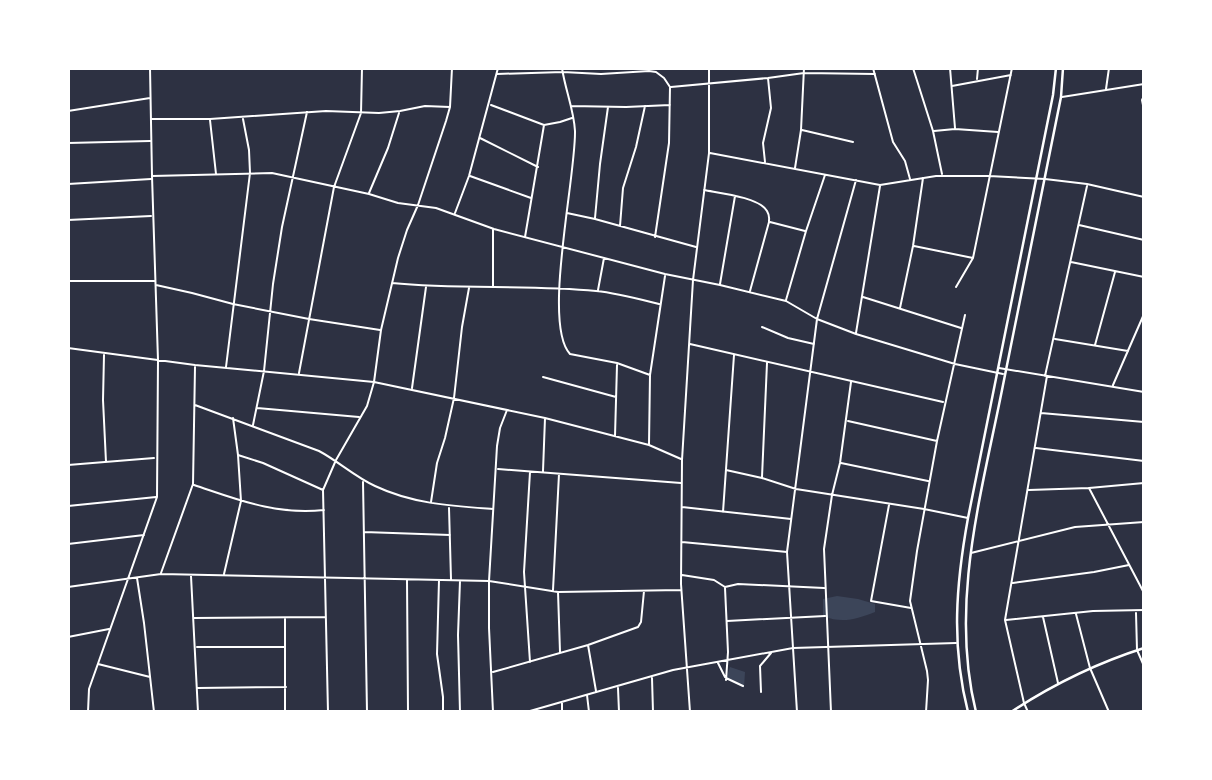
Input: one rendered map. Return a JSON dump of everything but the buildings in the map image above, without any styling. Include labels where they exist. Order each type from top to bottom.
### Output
[{"type":"main road","points":[[968,712],[957,643],[959,574],[1053,95],[1056,68]]},
{"type":"main road","points":[[976,712],[965,626],[970,554],[1061,97],[1063,68]]},
{"type":"main road","points":[[1011,712],[1090,668],[1144,648]]},
{"type":"street","points":[[88,712],[89,690],[157,497],[158,360],[150,68]]},
{"type":"street","points":[[299,374],[334,187],[361,113],[362,68]]},
{"type":"street","points":[[328,712],[323,490],[336,460],[367,406],[398,258],[450,107],[452,68]]},
{"type":"street","points":[[455,214],[469,176],[498,68]]},
{"type":"street","points":[[690,712],[681,590],[682,460],[693,280],[709,153],[709,68]]},
{"type":"street","points":[[795,169],[801,130],[804,68]]},
{"type":"street","points":[[873,68],[893,142],[905,161],[910,180]]},
{"type":"street","points":[[913,68],[933,131],[942,175]]},
{"type":"street","points":[[950,68],[955,129]]},
{"type":"street","points":[[977,80],[978,68]]},
{"type":"street","points":[[956,287],[973,258],[1012,68]]},
{"type":"street","points":[[1106,90],[1109,68]]},
{"type":"street","points":[[496,74],[563,70],[601,74],[656,72],[664,78],[670,87],[669,144],[655,237]]},
{"type":"street","points":[[563,70],[575,141],[558,289],[562,339],[570,354],[617,363],[650,375]]},
{"type":"street","points":[[670,87],[804,72],[874,74]]},
{"type":"street","points":[[951,86],[1011,75]]},
{"type":"street","points":[[765,163],[763,143],[771,108],[768,78]]},
{"type":"street","points":[[1061,97],[1144,84]]},
{"type":"street","points":[[1144,96],[1144,110]]},
{"type":"street","points":[[68,111],[151,98]]},
{"type":"street","points":[[489,104],[544,125],[573,118]]},
{"type":"street","points":[[570,106],[670,105]]},
{"type":"street","points":[[151,119],[210,119],[326,111],[361,113],[400,111],[425,106],[450,107]]},
{"type":"street","points":[[620,227],[623,188],[636,148],[645,106]]},
{"type":"street","points":[[595,219],[608,107]]},
{"type":"street","points":[[369,194],[400,111]]},
{"type":"street","points":[[253,426],[264,371],[282,226],[307,113]]},
{"type":"street","points":[[226,368],[250,173],[243,117]]},
{"type":"street","points":[[210,119],[216,175]]},
{"type":"street","points":[[525,237],[544,125]]},
{"type":"street","points":[[933,131],[955,129],[998,132]]},
{"type":"street","points":[[801,130],[853,142]]},
{"type":"street","points":[[479,138],[538,167]]},
{"type":"street","points":[[68,143],[151,141]]},
{"type":"street","points":[[709,153],[880,185],[942,175],[1036,178],[1087,184],[1144,197]]},
{"type":"street","points":[[68,184],[250,173],[292,176],[398,203],[455,214],[494,229],[665,274],[786,301],[817,319],[856,334],[955,364],[1006,369],[1144,392]]},
{"type":"street","points":[[786,301],[825,174]]},
{"type":"street","points":[[469,176],[533,198]]},
{"type":"street","points":[[900,308],[923,178]]},
{"type":"street","points":[[797,712],[787,552],[817,319],[856,180]]},
{"type":"street","points":[[1028,712],[1005,620],[1046,376],[1087,184]]},
{"type":"street","points":[[856,334],[880,185]]},
{"type":"street","points":[[704,190],[761,204],[767,211],[769,222],[749,292]]},
{"type":"street","points":[[720,285],[735,196]]},
{"type":"street","points":[[567,213],[697,247]]},
{"type":"street","points":[[68,220],[153,216]]},
{"type":"street","points":[[769,222],[806,231]]},
{"type":"street","points":[[1078,225],[1144,240]]},
{"type":"street","points":[[493,287],[494,229]]},
{"type":"street","points":[[913,246],[973,258]]},
{"type":"street","points":[[598,291],[604,257]]},
{"type":"street","points":[[1070,261],[1144,277]]},
{"type":"street","points":[[1095,345],[1115,272]]},
{"type":"street","points":[[649,445],[650,375],[665,274]]},
{"type":"street","points":[[68,281],[155,283],[233,304],[381,331]]},
{"type":"street","points":[[393,283],[598,291],[659,304]]},
{"type":"street","points":[[412,390],[426,286]]},
{"type":"street","points":[[431,503],[437,463],[454,398],[469,286]]},
{"type":"street","points":[[861,297],[962,328]]},
{"type":"street","points":[[1113,386],[1144,314]]},
{"type":"street","points":[[918,712],[926,712],[928,680],[910,601],[937,441],[965,315]]},
{"type":"street","points":[[762,327],[788,338],[814,344]]},
{"type":"street","points":[[1054,338],[1128,351]]},
{"type":"street","points":[[688,344],[945,402]]},
{"type":"street","points":[[68,348],[195,365],[374,382],[545,418],[649,445],[682,460]]},
{"type":"street","points":[[104,353],[106,462]]},
{"type":"street","points":[[723,512],[734,354]]},
{"type":"street","points":[[762,478],[767,361]]},
{"type":"street","points":[[615,437],[617,363]]},
{"type":"street","points":[[161,574],[193,485],[195,365]]},
{"type":"street","points":[[998,370],[1005,374]]},
{"type":"street","points":[[543,377],[616,397]]},
{"type":"street","points":[[831,712],[824,549],[847,421],[851,382]]},
{"type":"street","points":[[195,405],[319,451],[375,487],[408,500],[493,509]]},
{"type":"street","points":[[256,408],[361,417]]},
{"type":"street","points":[[493,712],[489,581],[498,437],[507,409]]},
{"type":"street","points":[[1041,413],[1144,422]]},
{"type":"street","points":[[223,575],[241,501],[233,418]]},
{"type":"street","points":[[543,472],[545,418]]},
{"type":"street","points":[[847,421],[937,441]]},
{"type":"street","points":[[1035,448],[1144,461]]},
{"type":"street","points":[[238,454],[323,490]]},
{"type":"street","points":[[68,465],[156,457]]},
{"type":"street","points":[[840,463],[930,481]]},
{"type":"street","points":[[496,469],[682,483]]},
{"type":"street","points":[[726,470],[796,489],[968,518]]},
{"type":"street","points":[[530,472],[524,572],[530,662]]},
{"type":"street","points":[[553,591],[559,474]]},
{"type":"street","points":[[363,480],[367,712]]},
{"type":"street","points":[[1028,490],[1144,483]]},
{"type":"street","points":[[193,485],[271,509],[308,512],[324,510]]},
{"type":"street","points":[[1089,488],[1144,593]]},
{"type":"street","points":[[68,506],[157,497]]},
{"type":"street","points":[[889,504],[872,601],[911,608]]},
{"type":"street","points":[[449,506],[451,580]]},
{"type":"street","points":[[681,507],[791,519]]},
{"type":"street","points":[[970,554],[1075,527],[1144,522]]},
{"type":"street","points":[[364,532],[450,536]]},
{"type":"street","points":[[68,544],[144,535]]},
{"type":"street","points":[[681,542],[787,552]]},
{"type":"street","points":[[1012,583],[1129,565]]},
{"type":"street","points":[[68,587],[161,574],[489,581],[558,592],[681,590]]},
{"type":"street","points":[[191,575],[198,712]]},
{"type":"street","points":[[681,575],[714,580],[725,587]]},
{"type":"street","points":[[136,577],[154,712]]},
{"type":"street","points":[[407,579],[408,712]]},
{"type":"street","points":[[439,580],[437,654],[443,712]]},
{"type":"street","points":[[460,580],[460,712]]},
{"type":"street","points":[[725,587],[734,584],[824,588]]},
{"type":"street","points":[[725,587],[728,660],[726,687]]},
{"type":"street","points":[[492,672],[588,645],[640,625],[644,591]]},
{"type":"street","points":[[558,592],[560,653]]},
{"type":"street","points":[[1005,620],[1144,610]]},
{"type":"street","points":[[1136,611],[1137,650],[1144,666]]},
{"type":"street","points":[[1076,613],[1090,668],[1109,712]]},
{"type":"street","points":[[726,621],[826,616]]},
{"type":"street","points":[[1043,616],[1058,684]]},
{"type":"street","points":[[285,617],[285,712]]},
{"type":"street","points":[[193,618],[326,617]]},
{"type":"street","points":[[68,637],[110,629]]},
{"type":"street","points":[[503,712],[529,711],[687,667],[793,648],[957,643]]},
{"type":"street","points":[[588,645],[596,692]]},
{"type":"street","points":[[195,647],[285,647]]},
{"type":"street","points":[[761,692],[760,666],[771,652]]},
{"type":"street","points":[[718,662],[726,679],[743,686]]},
{"type":"street","points":[[98,664],[151,677]]},
{"type":"street","points":[[652,676],[653,712]]},
{"type":"street","points":[[197,688],[286,687]]},
{"type":"street","points":[[618,687],[620,712]]},
{"type":"street","points":[[587,695],[589,712]]},
{"type":"street","points":[[562,702],[562,712]]},
{"type":"shaded area","points":[[837,596],[875,604],[875,612],[849,620],[823,616],[823,599]]},
{"type":"shaded area","points":[[730,667],[745,672],[744,688],[726,679]]}]
